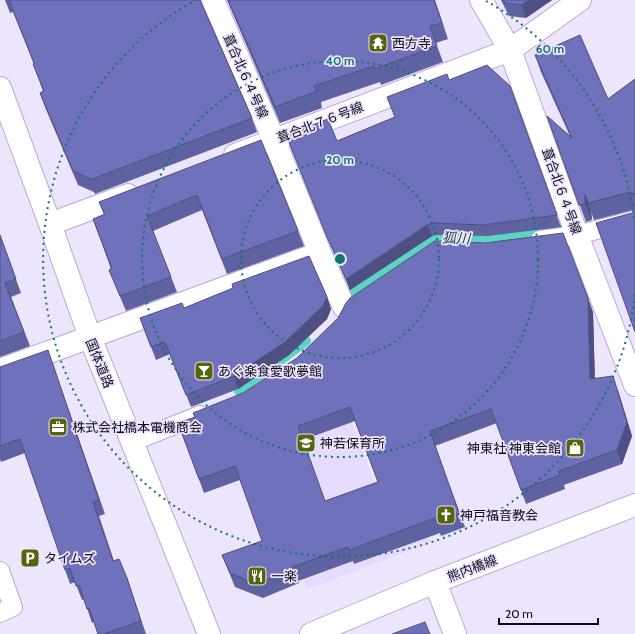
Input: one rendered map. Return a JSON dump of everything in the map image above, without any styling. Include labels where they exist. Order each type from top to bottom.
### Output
[{"type":"street","name":"葺合北６４号線","points":[[213,0],[274,140],[345,310]]},
{"type":"street","name":"葺合北６４号線","points":[[481,0],[510,50],[635,385]]},
{"type":"street","name":"葺合北７６号線","points":[[215,162],[510,50],[580,0]]},
{"type":"street","name":"国体道路","points":[[0,88],[90,337],[209,634]]},
{"type":"street","points":[[50,224],[147,187]]},
{"type":"street","points":[[0,370],[320,253]]},
{"type":"street","name":"熊内橋線","points":[[311,634],[435,582],[635,505]]},
{"type":"street","points":[[435,582],[455,634]]},
{"type":"lane","points":[[526,242],[578,235],[635,220]]},
{"type":"lane","points":[[132,442],[213,410]]},
{"type":"lane","points":[[0,571],[13,607],[0,612]]},
{"type":"shaded area","name":"神若保育所","points":[[324,345],[376,488],[406,477],[430,543],[307,589],[240,409]]},
{"type":"building","points":[[9,0],[200,0],[252,118],[90,180],[89,178],[73,171],[40,93],[44,91]]},
{"type":"building","points":[[228,0],[434,0],[442,23],[430,26],[437,46],[375,69],[374,66],[314,86],[317,91],[275,107]]},
{"type":"building","points":[[503,0],[529,0],[521,5],[505,3]]},
{"type":"building","points":[[580,35],[608,99],[635,79],[635,195],[632,193],[627,193],[588,203],[585,194],[585,204],[579,205],[547,116],[572,138],[535,55]]},
{"type":"building","points":[[487,65],[510,86],[557,215],[484,225],[433,223],[427,225],[346,279],[327,237],[286,135],[328,119],[337,141],[395,117],[387,97],[447,74],[449,80]]},
{"type":"building","points":[[261,140],[298,231],[222,259],[197,195],[147,216],[171,277],[120,296],[109,270],[112,268],[93,219],[105,214],[99,202]]},
{"type":"building","points":[[635,211],[635,332],[596,223]]},
{"type":"building","points":[[563,233],[588,298],[590,379],[613,376],[627,422],[617,450],[559,471],[560,475],[521,490],[491,409],[430,431],[459,513],[436,522],[435,518],[349,550],[348,547],[292,567],[293,569],[257,584],[230,573],[222,555],[262,541],[235,466],[199,479],[178,423],[195,417],[193,413],[243,393],[297,358],[338,318],[350,298],[435,241],[485,243]],"holes":[[[350,407],[378,482],[325,501],[298,426]]]},
{"type":"building","points":[[0,235],[16,279],[5,283],[24,332],[0,341]]},
{"type":"building","points":[[309,256],[327,297],[323,306],[285,342],[234,376],[186,395],[165,342],[151,347],[140,318],[182,303],[184,308],[233,288],[232,284]]},
{"type":"building","points":[[48,350],[99,500],[93,502],[113,561],[119,559],[141,621],[104,634],[98,634],[89,608],[87,609],[79,585],[76,586],[70,568],[65,570],[20,439],[0,446],[0,367]]},
{"type":"building","points":[[425,622],[430,634],[392,634]]},
{"type":"waterway","name":"狐川","points":[[348,294],[436,237],[482,240],[557,228]]},
{"type":"waterway","name":"狐川","points":[[239,391],[306,341]]},
{"type":"place","name":"西方寺","points":[[378,43]]},
{"type":"place","name":"あぐ楽食愛歌夢館","points":[[204,371]]},
{"type":"place","name":"株式会社橋本電機商会","points":[[58,427]]},
{"type":"place","name":"神若保育所","points":[[306,443]]},
{"type":"place","name":"神東社 神東会館","points":[[575,448]]},
{"type":"place","name":"神戸福音教会","points":[[446,515]]},
{"type":"place","name":"タイムズ","points":[[30,558]]},
{"type":"place","name":"一楽","points":[[257,576]]}]
